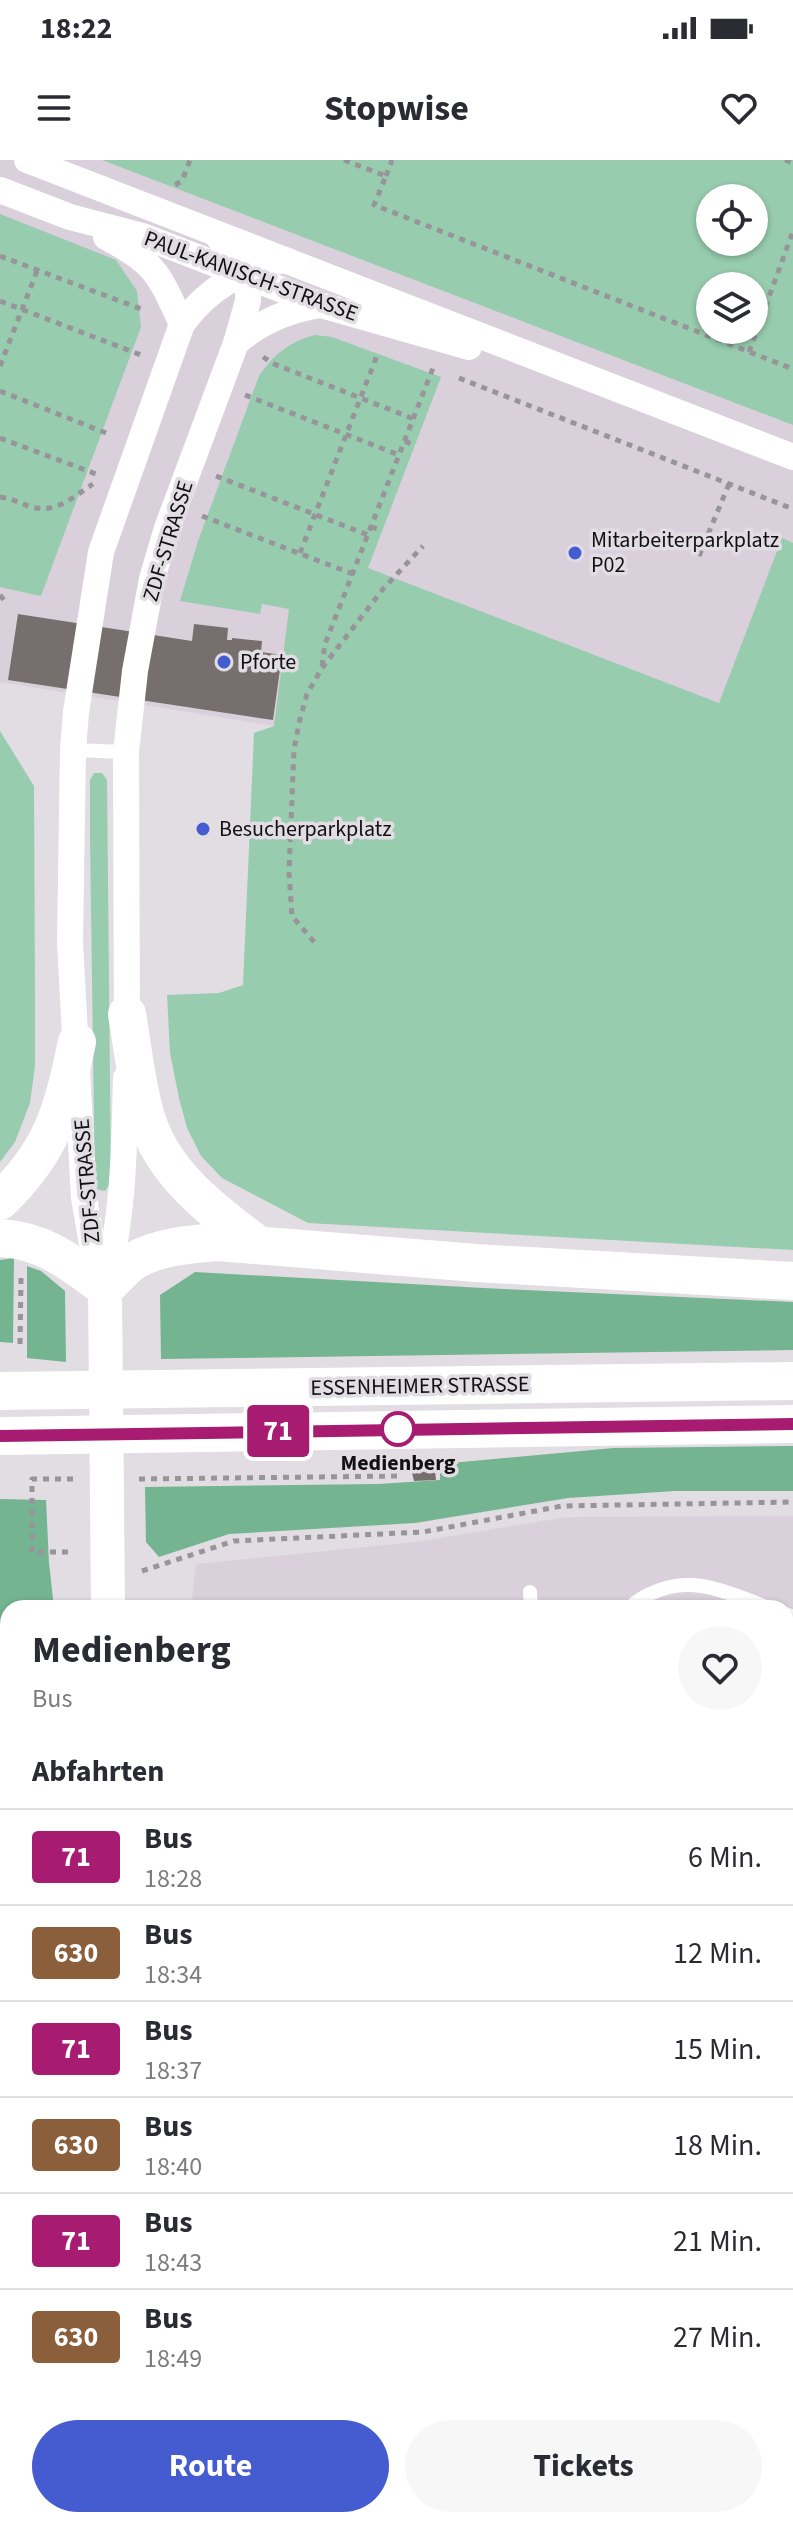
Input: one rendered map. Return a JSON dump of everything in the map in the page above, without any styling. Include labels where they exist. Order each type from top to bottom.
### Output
[{"type":"main road","points":[[127,1014],[146,1118],[164,1153],[191,1190],[257,1244]]},
{"type":"main road","points":[[0,1201],[38,1159],[48,1141],[65,1099],[77,1042]]},
{"type":"main road","points":[[0,1238],[36,1244],[55,1252],[105,1288],[134,1261],[196,1243],[257,1244],[476,1263],[793,1281]]},
{"type":"main road","name":"ESSENHEIMER STRASSE","points":[[0,1391],[793,1381]]},
{"type":"main road","name":"ESSENHEIMER STRASSE","points":[[0,1436],[793,1424]]},
{"type":"street","name":"PAUL-KANISCH-STRASSE","points":[[27,160],[793,457]]},
{"type":"street","name":"PAUL-KANISCH-STRASSE","points":[[0,190],[70,217],[143,236],[321,305],[596,383]]},
{"type":"street","points":[[70,217],[149,263],[182,324]]},
{"type":"street","points":[[215,233],[229,248],[243,273]]},
{"type":"street","name":"ZDF-STRASSE","points":[[105,1288],[94,1255],[84,1198],[70,943],[76,712],[101,552],[182,324],[202,300],[243,273],[266,263],[285,260]]},
{"type":"street","name":"ZDF-STRASSE","points":[[105,1288],[122,1199],[127,1014],[126,752],[135,671],[152,579],[167,528],[236,343],[248,301],[243,273]]},
{"type":"street","points":[[236,343],[253,328],[289,311],[321,305]]},
{"type":"street","points":[[105,1288],[108,1600]]},
{"type":"lane","points":[[73,750],[126,752]]},
{"type":"lane","points":[[639,1600],[668,1585],[707,1586],[746,1600]]},
{"type":"lane","points":[[530,1592],[530,1600]]},
{"type":"path","points":[[171,187],[182,181],[190,160]]},
{"type":"path","points":[[344,160],[386,176]]},
{"type":"path","points":[[392,160],[374,205],[793,369]]},
{"type":"path","points":[[785,160],[793,163]]},
{"type":"path","points":[[749,352],[793,231]]},
{"type":"path","points":[[1,258],[148,312]]},
{"type":"path","points":[[0,366],[37,271]]},
{"type":"path","points":[[0,301],[142,356]]},
{"type":"path","points":[[300,553],[380,347]]},
{"type":"path","points":[[263,357],[414,419]]},
{"type":"path","points":[[419,363],[793,509]]},
{"type":"path","points":[[322,668],[325,644],[433,368]]},
{"type":"path","points":[[0,391],[112,435]]},
{"type":"path","points":[[244,394],[399,455]]},
{"type":"path","points":[[0,438],[98,475]]},
{"type":"path","points":[[405,441],[413,445]]},
{"type":"path","points":[[215,475],[368,535]]},
{"type":"path","points":[[0,497],[17,499],[34,508],[53,509],[95,483]]},
{"type":"path","points":[[699,556],[729,484]]},
{"type":"path","points":[[201,515],[353,574]]},
{"type":"path","points":[[371,527],[381,530]]},
{"type":"path","points":[[314,942],[292,916],[289,873],[294,749],[299,723],[307,694],[322,668],[383,589],[423,546]]},
{"type":"path","points":[[0,595],[7,604]]},
{"type":"path","points":[[20,1344],[21,1274]]},
{"type":"path","points":[[127,1479],[399,1476]]},
{"type":"path","points":[[68,1552],[32,1552],[32,1479],[79,1479]]},
{"type":"path","points":[[142,1571],[234,1541],[423,1532],[562,1506],[793,1502]]},
{"type":"shaded area","points":[[0,160],[793,160],[793,1224],[243,986],[274,726],[0,682]]},
{"type":"shaded area","points":[[793,1516],[793,1600],[192,1600],[196,1564],[415,1542],[568,1517]]},
{"type":"green space","points":[[102,160],[793,160],[793,425]]},
{"type":"green space","points":[[0,214],[116,260],[137,291],[141,327],[41,596],[0,587]]},
{"type":"green space","points":[[315,335],[332,337],[441,377],[368,568],[719,703],[782,538],[793,543],[793,1250],[308,1223],[222,1178],[201,1156],[187,1128],[179,1098],[170,1053],[167,995],[219,993],[243,985],[254,733],[274,726],[289,609],[262,604],[260,614],[180,601],[198,541],[259,376],[283,350]]},
{"type":"green space","points":[[0,731],[34,786],[35,1066],[30,1103],[15,1142],[0,1162]]},
{"type":"green space","points":[[94,773],[102,773],[107,780],[111,1183],[105,1191],[95,1189],[90,838],[90,780]]},
{"type":"green space","points":[[14,1258],[13,1343],[0,1342],[0,1260]]},
{"type":"green space","points":[[27,1266],[41,1271],[65,1291],[66,1362],[27,1358]]},
{"type":"green space","points":[[195,1272],[793,1302],[793,1350],[161,1359],[160,1295]]},
{"type":"green space","points":[[793,1446],[793,1491],[675,1491],[568,1498],[415,1523],[229,1534],[159,1557],[146,1542],[145,1487],[378,1484],[440,1480],[440,1464],[614,1448]]},
{"type":"green space","points":[[0,1499],[46,1500],[53,1600],[0,1600]]},
{"type":"building","points":[[18,614],[192,641],[194,624],[228,628],[227,640],[262,641],[261,652],[282,655],[273,720],[8,680]]},
{"type":"building","points":[[435,1470],[436,1480],[414,1481],[412,1473]]},
{"type":"bus line","name":"71","points":[[0,1436],[793,1424]]},
{"type":"place","name":"Mitarbeiterparkplatz P02","points":[[575,553]]},
{"type":"place","name":"Pforte","points":[[224,662]]},
{"type":"place","name":"Besucherparkplatz","points":[[203,829]]},
{"type":"place","name":"Medienberg","points":[[398,1429]]}]
